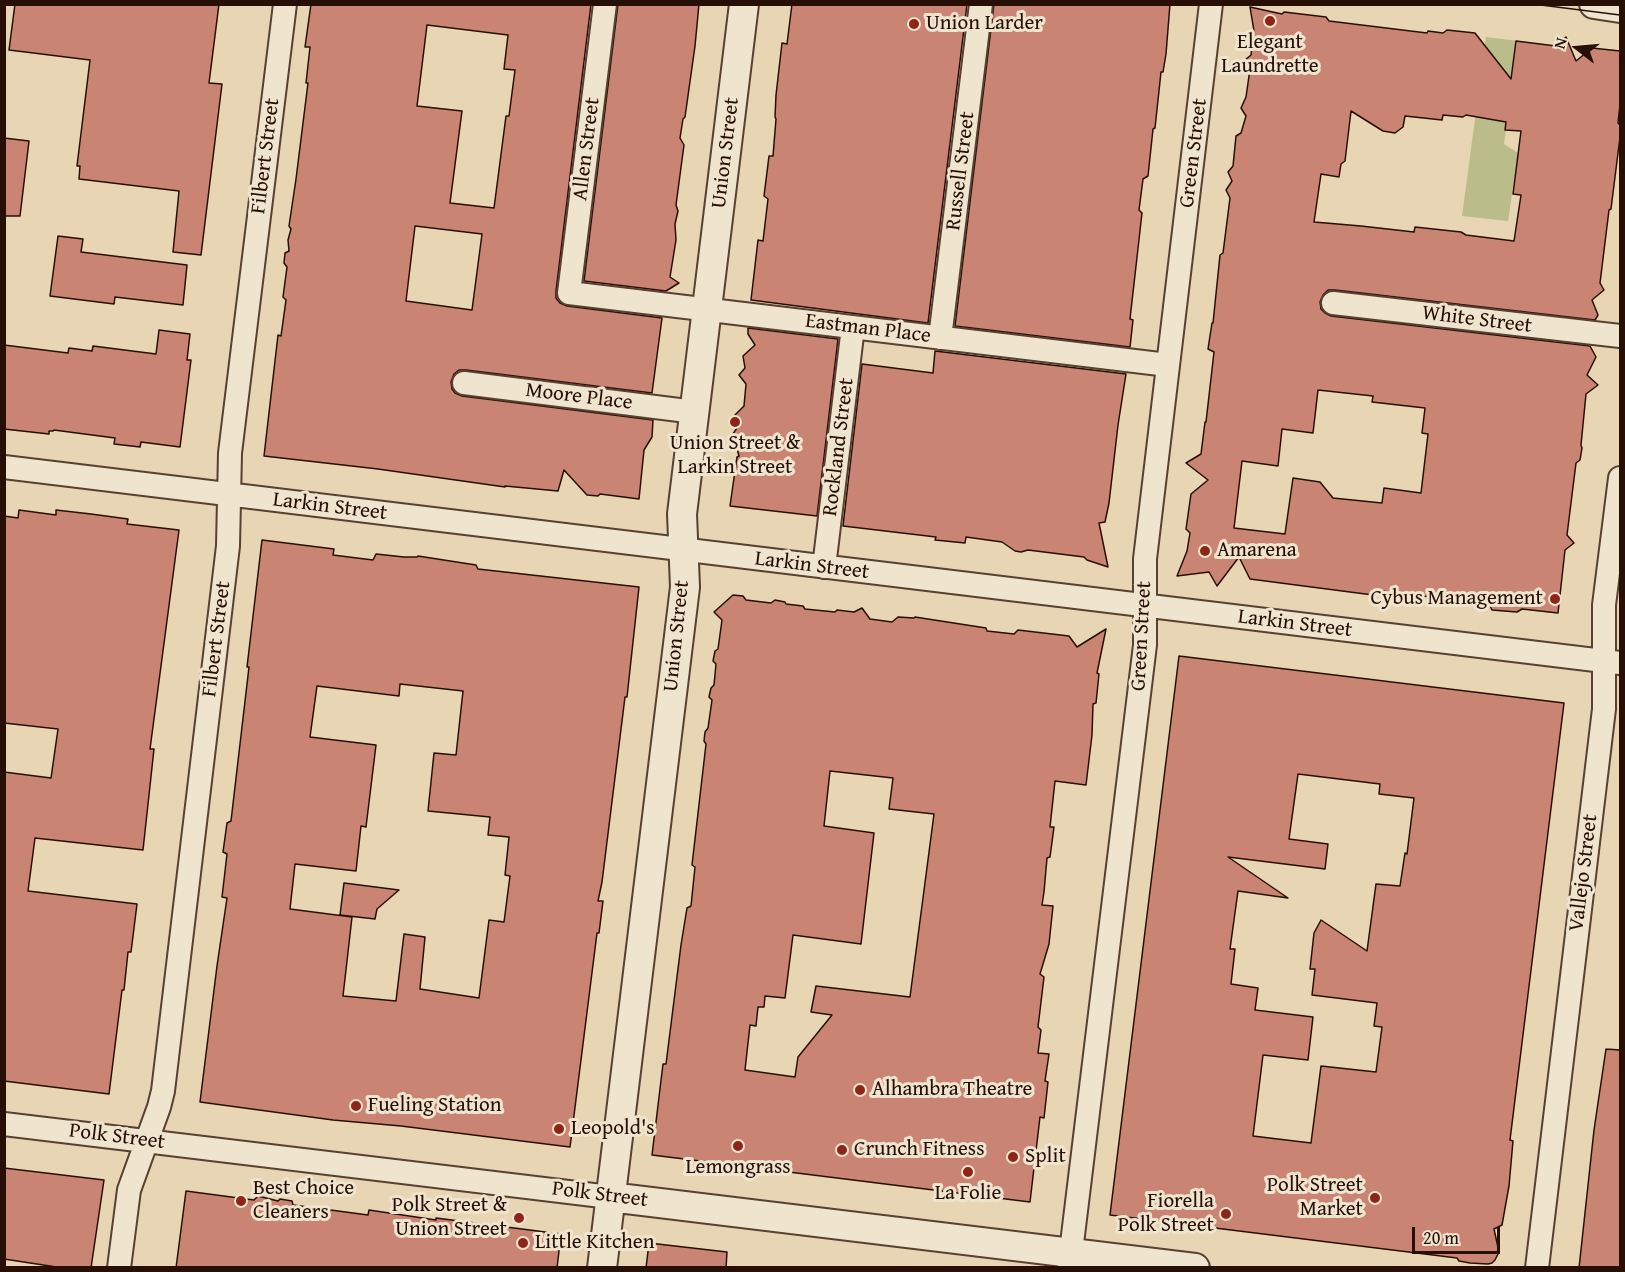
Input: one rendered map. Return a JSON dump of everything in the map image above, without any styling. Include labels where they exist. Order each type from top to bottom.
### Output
[{"type":"street","name":"Filbert Street","points":[[119,1268],[129,1190],[163,1091],[228,546],[230,453],[285,4]]},
{"type":"street","name":"Allen Street","points":[[569,293],[605,4]]},
{"type":"street","name":"Union Street","points":[[602,1268],[685,587],[682,514],[744,4]]},
{"type":"street","name":"Russell Street","points":[[940,338],[981,4]]},
{"type":"street","name":"Green Street","points":[[1070,1260],[1145,645],[1145,559],[1211,4]]},
{"type":"street","points":[[1594,4],[1620,8]]},
{"type":"street","name":"Eastman Place","points":[[569,293],[1168,365]]},
{"type":"street","name":"White Street","points":[[1333,303],[1620,336]]},
{"type":"street","name":"Rockland Street","points":[[824,567],[854,327]]},
{"type":"street","name":"Moore Place","points":[[464,383],[695,412]]},
{"type":"street","name":"Larkin Street","points":[[4,467],[1612,662]]},
{"type":"street","name":"Vallejo Street","points":[[1537,1268],[1604,709],[1612,662],[1605,605],[1620,478]]},
{"type":"street","name":"Polk Street","points":[[4,1124],[610,1197],[1070,1260],[1195,1268]]},
{"type":"green space","points":[[1486,37],[1518,41],[1504,144],[1518,153],[1508,221],[1462,216]]},
{"type":"building","points":[[15,4],[219,4],[209,83],[222,84],[201,255],[173,252],[179,191],[79,179],[80,166],[77,166],[90,60],[9,50]]},
{"type":"building","points":[[311,4],[591,4],[556,298],[567,306],[662,318],[652,393],[466,370],[459,370],[454,374],[451,382],[455,393],[462,396],[653,420],[652,437],[644,450],[639,499],[600,494],[598,496],[587,495],[564,470],[558,491],[505,487],[264,456],[278,335],[281,336],[286,300],[283,297],[287,267],[284,263],[285,253],[289,251],[288,240],[291,229],[289,226],[308,83],[306,83],[310,47],[305,47]],"holes":[[[427,25],[508,35],[504,69],[515,70],[509,116],[506,116],[494,208],[450,203],[462,111],[417,106]],[[415,226],[482,234],[472,310],[406,301]]]},
{"type":"building","points":[[618,4],[699,4],[685,117],[680,138],[684,145],[676,205],[678,211],[675,224],[676,240],[670,277],[679,283],[666,291],[584,281]]},
{"type":"building","points":[[792,4],[967,4],[928,323],[751,300],[758,240],[763,241],[768,199],[764,196],[769,156],[773,156],[776,95],[782,43],[787,44]]},
{"type":"building","points":[[994,4],[1170,4],[1166,54],[1163,72],[1161,72],[1148,176],[1143,179],[1139,210],[1142,213],[1130,319],[1133,320],[1130,347],[955,326]]},
{"type":"building","points":[[1250,7],[1282,14],[1284,12],[1326,17],[1329,21],[1427,33],[1428,31],[1443,33],[1447,30],[1475,33],[1511,79],[1516,41],[1556,46],[1566,37],[1576,61],[1592,48],[1620,51],[1618,123],[1620,137],[1600,283],[1604,290],[1592,300],[1598,315],[1595,320],[1335,290],[1328,290],[1320,302],[1321,309],[1331,316],[1590,346],[1596,357],[1587,375],[1598,385],[1586,394],[1582,448],[1580,460],[1576,463],[1567,535],[1574,543],[1565,550],[1558,613],[1522,609],[1517,612],[1492,610],[1489,604],[1373,590],[1373,595],[1250,579],[1239,557],[1217,586],[1209,572],[1177,576],[1187,551],[1190,533],[1186,529],[1191,494],[1208,480],[1186,463],[1201,454],[1214,352],[1208,349],[1230,198],[1226,190],[1232,181],[1228,172],[1233,166],[1236,136],[1241,133],[1246,116],[1241,108],[1246,97],[1250,69],[1245,60],[1251,55],[1254,31]],"holes":[[[1351,111],[1383,131],[1395,133],[1403,127],[1405,116],[1442,120],[1443,115],[1463,117],[1466,115],[1506,122],[1505,130],[1521,131],[1513,194],[1521,195],[1514,241],[1415,227],[1414,232],[1314,222],[1321,174],[1339,177],[1341,164],[1345,161]],[[1318,390],[1373,396],[1372,402],[1425,408],[1422,433],[1428,434],[1421,493],[1384,488],[1382,503],[1333,498],[1320,482],[1293,478],[1285,534],[1234,528],[1242,461],[1278,466],[1282,429],[1313,433]]]},
{"type":"building","points":[[4,138],[29,141],[20,216],[4,216]]},
{"type":"building","points":[[58,236],[83,239],[81,252],[187,265],[183,305],[115,297],[114,304],[50,296]]},
{"type":"building","points":[[748,328],[838,339],[817,516],[730,506],[739,456],[733,434],[738,426],[735,415],[744,406],[746,384],[739,375],[745,368],[743,356],[755,345],[748,334]]},
{"type":"building","points":[[159,330],[190,334],[187,360],[191,360],[180,447],[141,442],[140,447],[114,444],[115,438],[54,430],[49,431],[49,434],[4,429],[4,345],[68,353],[69,348],[92,351],[93,346],[156,354]]},
{"type":"building","points":[[935,351],[1126,374],[1109,503],[1105,522],[1099,523],[1108,567],[1084,557],[1028,550],[1015,551],[1002,542],[966,537],[965,543],[935,540],[936,537],[843,526],[862,364],[933,373]]},
{"type":"building","points":[[19,510],[56,515],[56,510],[91,514],[128,519],[127,524],[179,530],[150,749],[154,749],[143,850],[35,838],[28,891],[137,904],[131,952],[128,952],[124,990],[122,990],[109,1094],[4,1081],[4,772],[51,778],[58,729],[4,723],[4,516],[18,518]]},
{"type":"building","points":[[262,540],[334,549],[333,555],[373,560],[376,554],[418,556],[476,565],[478,569],[639,587],[627,697],[625,697],[598,901],[603,901],[570,1147],[333,1120],[200,1102],[227,898],[222,897],[227,854],[223,852],[227,823],[231,821],[249,667],[247,667]],"holes":[[[400,684],[463,691],[456,755],[434,753],[428,811],[490,817],[488,835],[509,837],[505,875],[510,876],[504,922],[489,920],[479,998],[420,989],[425,937],[404,934],[396,1001],[343,996],[352,917],[290,909],[295,864],[356,871],[361,826],[366,827],[376,745],[310,737],[317,686],[399,696]]]},
{"type":"building","points":[[733,595],[743,596],[746,600],[771,603],[775,600],[803,606],[805,609],[854,612],[862,608],[870,619],[892,622],[898,617],[915,617],[986,628],[987,631],[1014,634],[1018,630],[1069,636],[1077,647],[1106,629],[1097,673],[1099,674],[1096,703],[1093,704],[1086,785],[1055,781],[1050,827],[1054,827],[1050,857],[1047,858],[1042,905],[1053,906],[1049,944],[1040,974],[1044,977],[1038,1027],[1041,1030],[1038,1053],[1049,1054],[1045,1081],[1048,1082],[1044,1118],[1040,1117],[1030,1202],[652,1155],[681,945],[687,908],[691,906],[695,867],[692,865],[706,744],[704,741],[712,700],[709,697],[714,685],[716,664],[713,661],[715,651],[718,649],[722,620],[714,612]],"holes":[[[830,771],[893,778],[889,809],[934,814],[910,997],[816,986],[811,1012],[832,1015],[798,1057],[795,1077],[745,1070],[750,1025],[756,1026],[758,1007],[764,1007],[765,996],[785,998],[793,935],[861,944],[874,833],[824,826]]]},
{"type":"building","points":[[1179,656],[1564,703],[1510,1140],[1513,1141],[1509,1186],[1502,1225],[1494,1229],[1499,1252],[1495,1260],[1488,1264],[1470,1263],[1459,1261],[1457,1258],[1110,1215]],"holes":[[[1298,774],[1380,784],[1379,794],[1414,798],[1407,854],[1405,853],[1400,886],[1376,884],[1367,951],[1321,920],[1314,933],[1310,969],[1315,969],[1312,995],[1377,1003],[1374,1026],[1382,1027],[1376,1072],[1321,1066],[1311,1143],[1253,1136],[1263,1055],[1308,1060],[1313,1017],[1255,1010],[1258,988],[1231,984],[1235,949],[1230,949],[1238,891],[1288,898],[1228,857],[1325,869],[1328,844],[1289,839]]]},
{"type":"building","points":[[344,883],[399,890],[377,909],[375,919],[340,915]]},
{"type":"building","points":[[1606,1049],[1620,1050],[1620,1268],[1579,1268],[1594,1130]]},
{"type":"building","points":[[4,1168],[104,1180],[91,1268],[63,1268],[4,1259]]},
{"type":"building","points":[[186,1191],[254,1200],[258,1196],[278,1201],[280,1199],[292,1201],[293,1205],[368,1215],[369,1210],[561,1234],[557,1268],[176,1268]]},
{"type":"building","points":[[649,1243],[727,1252],[726,1268],[646,1268]]},
{"type":"tram line","points":[[1533,4],[1620,15]]},
{"type":"place","name":"Elegant Laundrette","points":[[1270,21]]},
{"type":"place","name":"Union Larder","points":[[914,24]]},
{"type":"place","name":"Union Street & Larkin Street","points":[[735,422]]},
{"type":"place","name":"Amarena","points":[[1205,551]]},
{"type":"place","name":"Cybus Management","points":[[1555,599]]},
{"type":"place","name":"Alhambra Theatre","points":[[860,1090]]},
{"type":"place","name":"Fueling Station","points":[[356,1106]]},
{"type":"place","name":"Leopold's","points":[[559,1129]]},
{"type":"place","name":"Lemongrass","points":[[738,1146]]},
{"type":"place","name":"Crunch Fitness","points":[[842,1150]]},
{"type":"place","name":"Split","points":[[1013,1157]]},
{"type":"place","name":"La Folie","points":[[968,1172]]},
{"type":"place","name":"Polk Street Market","points":[[1375,1198]]},
{"type":"place","name":"Best Choice Cleaners","points":[[241,1201]]},
{"type":"place","name":"Fiorella Polk Street","points":[[1226,1214]]},
{"type":"place","name":"Polk Street & Union Street","points":[[519,1218]]},
{"type":"place","name":"Little Kitchen","points":[[523,1243]]}]
